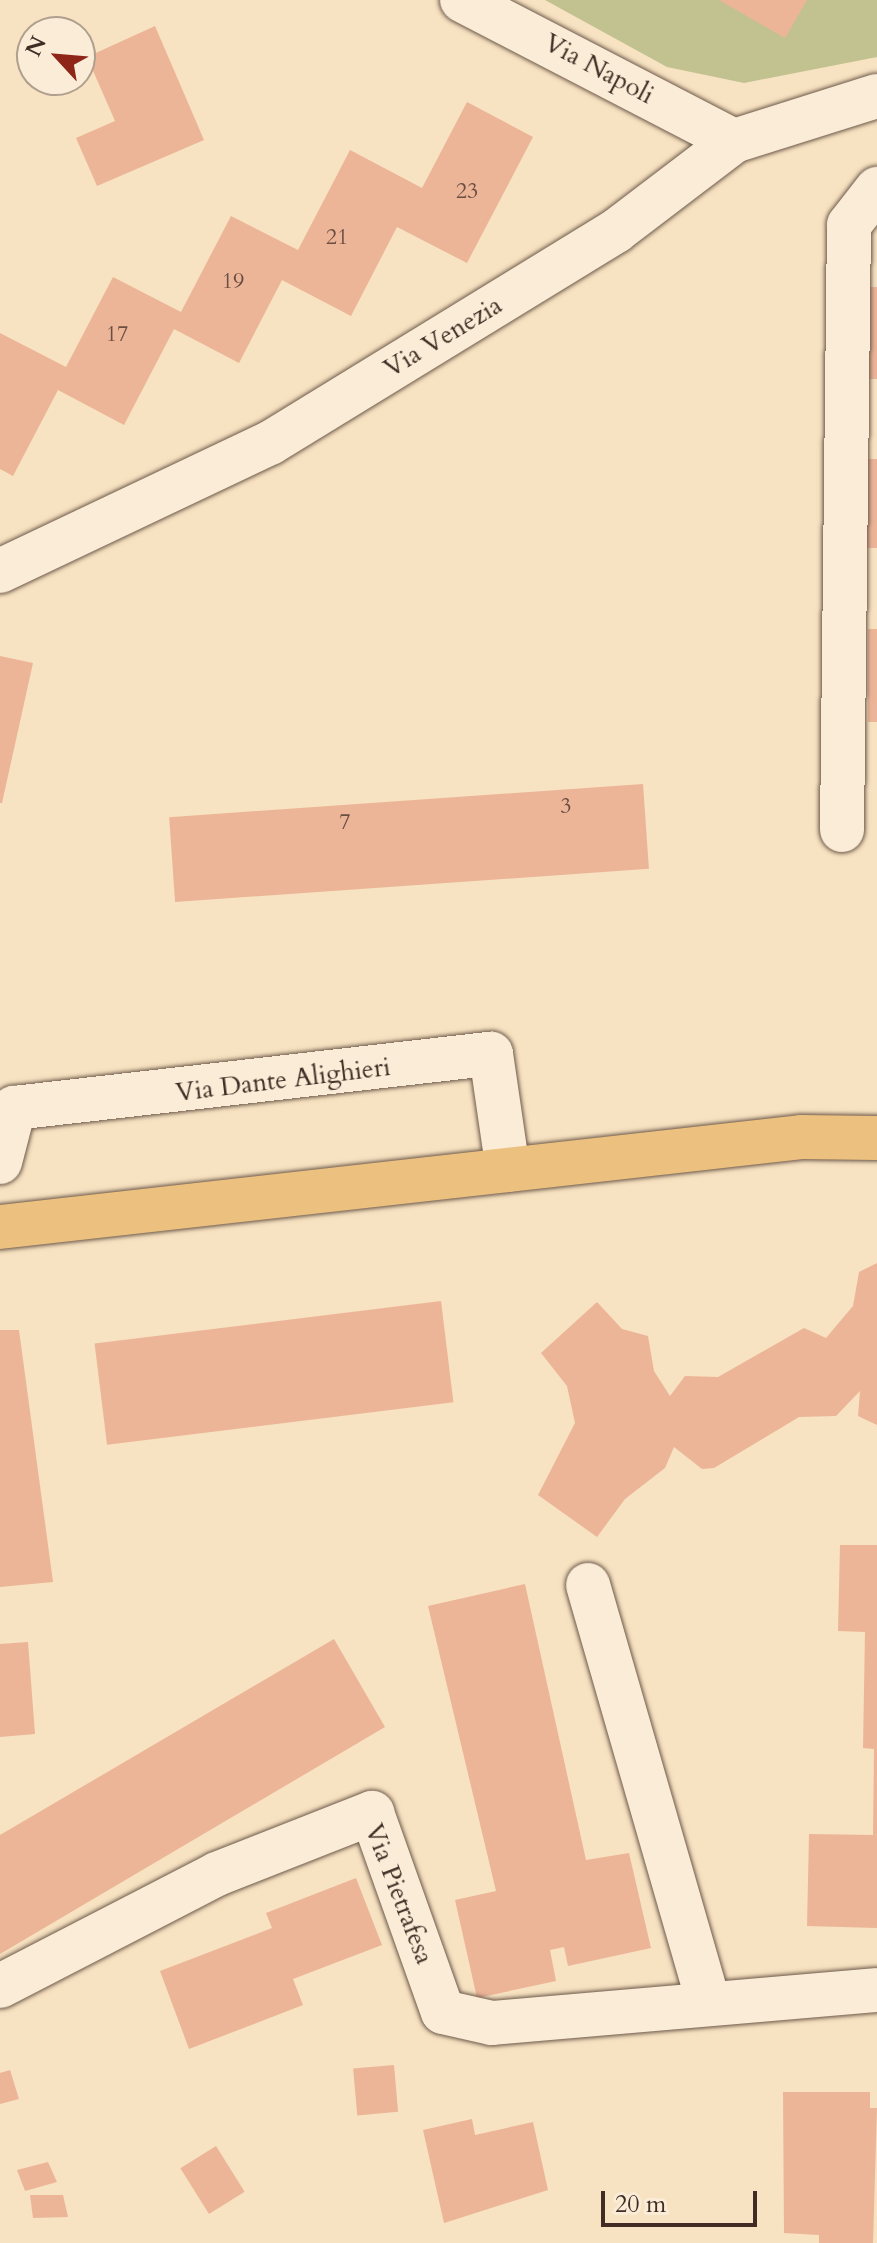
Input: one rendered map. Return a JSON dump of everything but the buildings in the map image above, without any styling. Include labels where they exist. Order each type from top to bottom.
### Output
[{"type":"main road","points":[[801,1137],[877,1109]]},
{"type":"main road","points":[[0,1227],[801,1137],[877,1138]]},
{"type":"street","name":"Via Napoli","points":[[462,0],[734,141]]},
{"type":"street","name":"Via Venezia","points":[[0,571],[270,443],[616,231],[734,141],[877,96]]},
{"type":"street","points":[[842,830],[849,225],[877,189]]},
{"type":"street","name":"Via Dante Alighieri","points":[[0,1162],[14,1108],[491,1054],[508,1170]]},
{"type":"street","points":[[588,1585],[709,2003]]},
{"type":"street","name":"Via Pietrafesa","points":[[0,1986],[217,1874],[372,1813],[443,2012],[492,2023],[877,1990]]},
{"type":"green space","points":[[545,0],[877,0],[877,57],[744,83],[667,67]]}]
